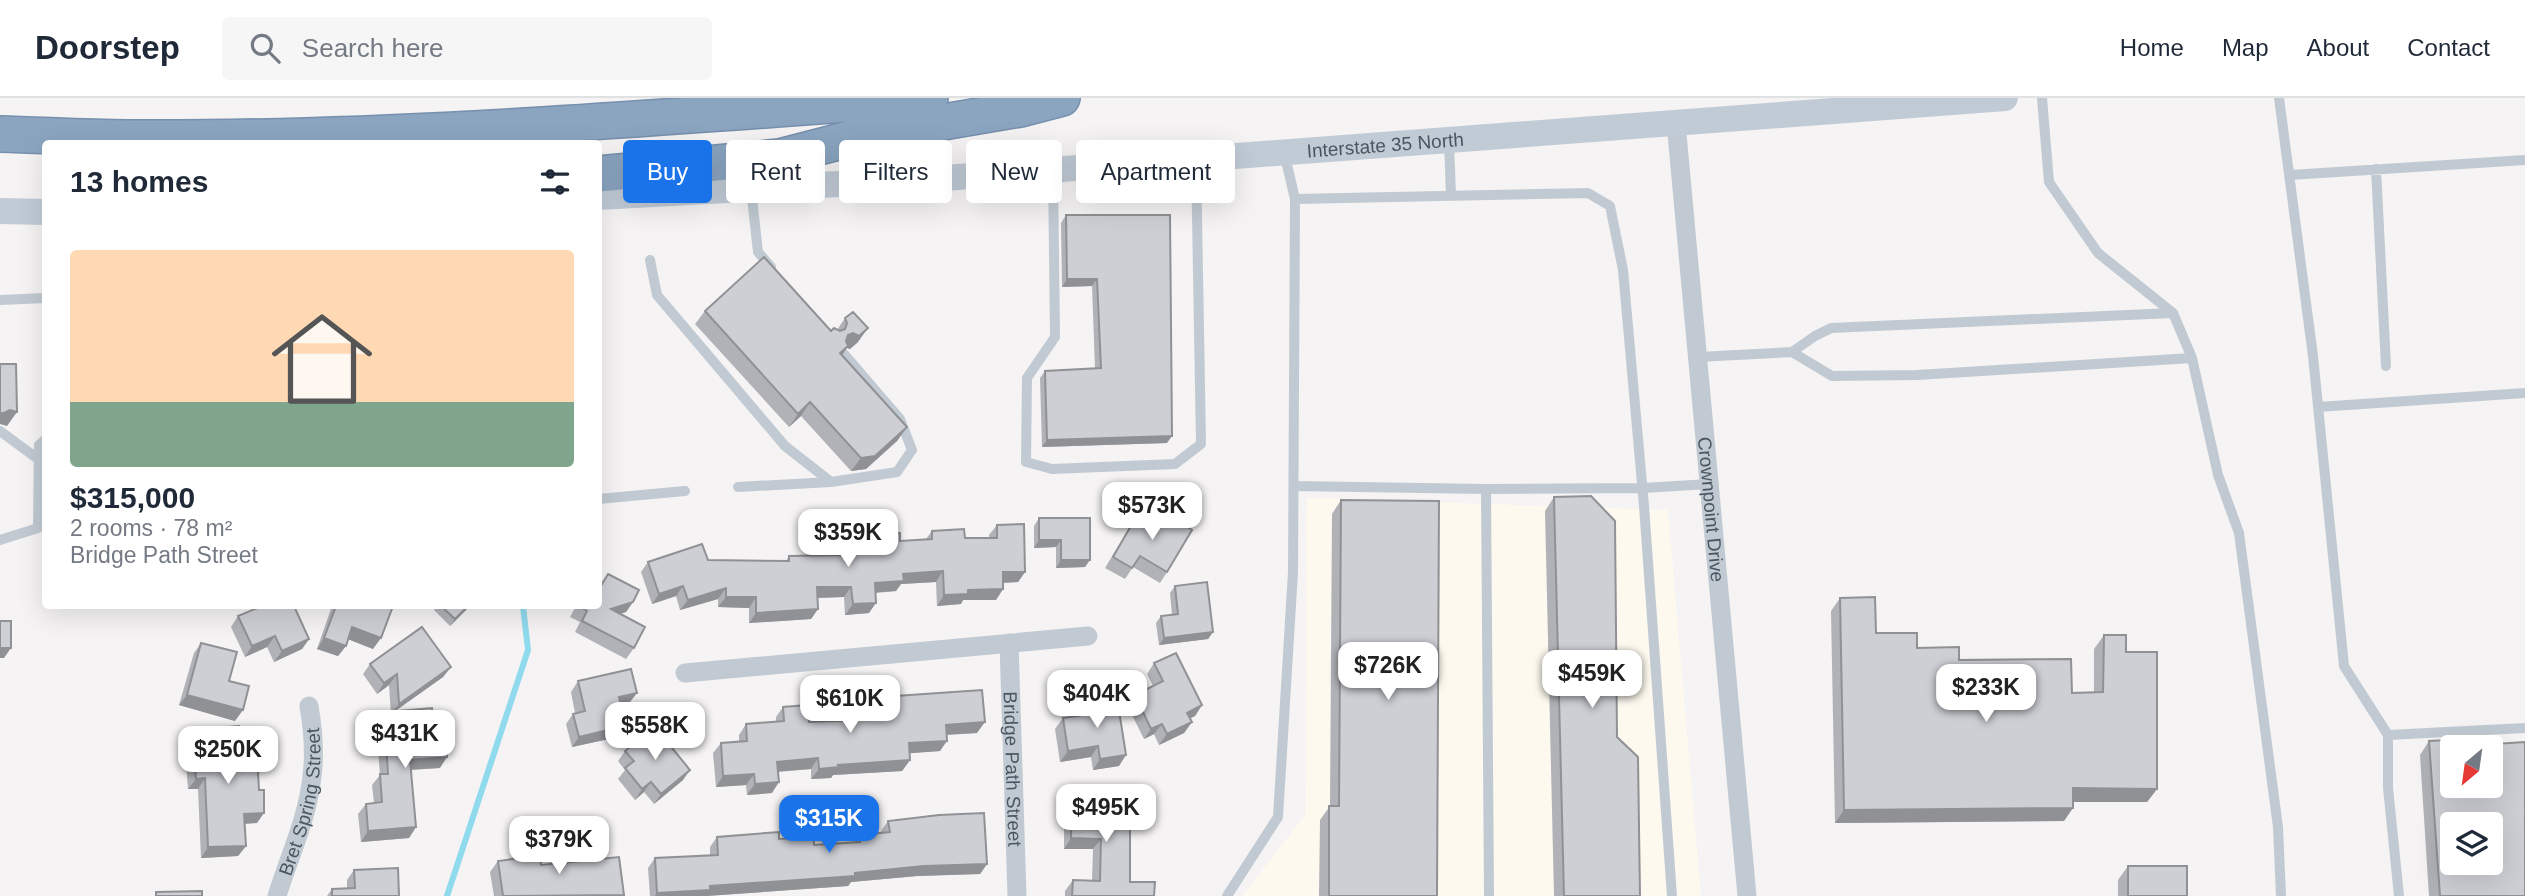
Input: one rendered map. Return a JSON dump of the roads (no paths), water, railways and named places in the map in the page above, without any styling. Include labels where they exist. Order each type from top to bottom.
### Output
[{"type":"highway","points":[[0,134],[125,138],[320,135],[524,127],[930,98]]},
{"type":"highway","points":[[602,174],[780,157],[861,136],[1062,98]]},
{"type":"main road","name":"Interstate 35 North","points":[[1235,156],[2005,98]]},
{"type":"main road","name":"Interstate 35 North","points":[[825,184],[966,175]]},
{"type":"main road","name":"Interstate 35 North","points":[[602,197],[726,190]]},
{"type":"main road","points":[[0,211],[42,212]]},
{"type":"street","name":"Crownpoint Drive","points":[[1676,123],[1747,896]]},
{"type":"street","points":[[685,673],[1088,636]]},
{"type":"street","name":"Bridge Path Street","points":[[1009,642],[1017,896]]},
{"type":"street","name":"Bret Spring Street","points":[[277,896],[309,795],[313,774],[313,733],[309,706]]},
{"type":"lane","points":[[2042,98],[2049,182],[2098,253],[2173,313],[2192,358],[2218,475],[2239,533],[2278,827],[2281,896]]},
{"type":"lane","points":[[2278,98],[2318,407],[2344,666],[2388,735],[2388,788],[2399,896]]},
{"type":"lane","points":[[1449,140],[1451,196]]},
{"type":"lane","points":[[1227,896],[1278,817],[1293,572],[1294,486],[1295,199],[1284,152]]},
{"type":"lane","points":[[2290,175],[2525,160]]},
{"type":"lane","points":[[2376,169],[2386,366]]},
{"type":"lane","points":[[1295,199],[1588,193],[1610,206],[1623,270],[1643,488],[1672,896]]},
{"type":"lane","points":[[753,203],[758,252],[782,280]]},
{"type":"lane","points":[[1053,203],[1055,337],[1027,378],[1026,462],[1052,469],[1175,464],[1201,444],[1197,203]]},
{"type":"lane","points":[[650,260],[657,295],[785,446],[831,482]]},
{"type":"lane","points":[[0,300],[42,298]]},
{"type":"lane","points":[[1698,357],[1792,352],[1831,328],[2173,313]]},
{"type":"lane","points":[[1792,352],[1832,376],[1917,375],[2192,358]]},
{"type":"lane","points":[[738,487],[831,482],[897,472],[912,450],[900,419],[844,354]]},
{"type":"lane","points":[[2318,407],[2525,393]]},
{"type":"lane","points":[[0,431],[38,459]]},
{"type":"lane","points":[[0,540],[38,528],[38,459],[39,445],[42,442]]},
{"type":"lane","points":[[1294,486],[1486,489],[1643,488],[1709,484]]},
{"type":"lane","points":[[1486,489],[1489,896]]},
{"type":"lane","points":[[602,499],[685,491]]},
{"type":"lane","points":[[2388,735],[2525,728]]},
{"type":"waterway","points":[[447,896],[528,650],[523,609]]}]
